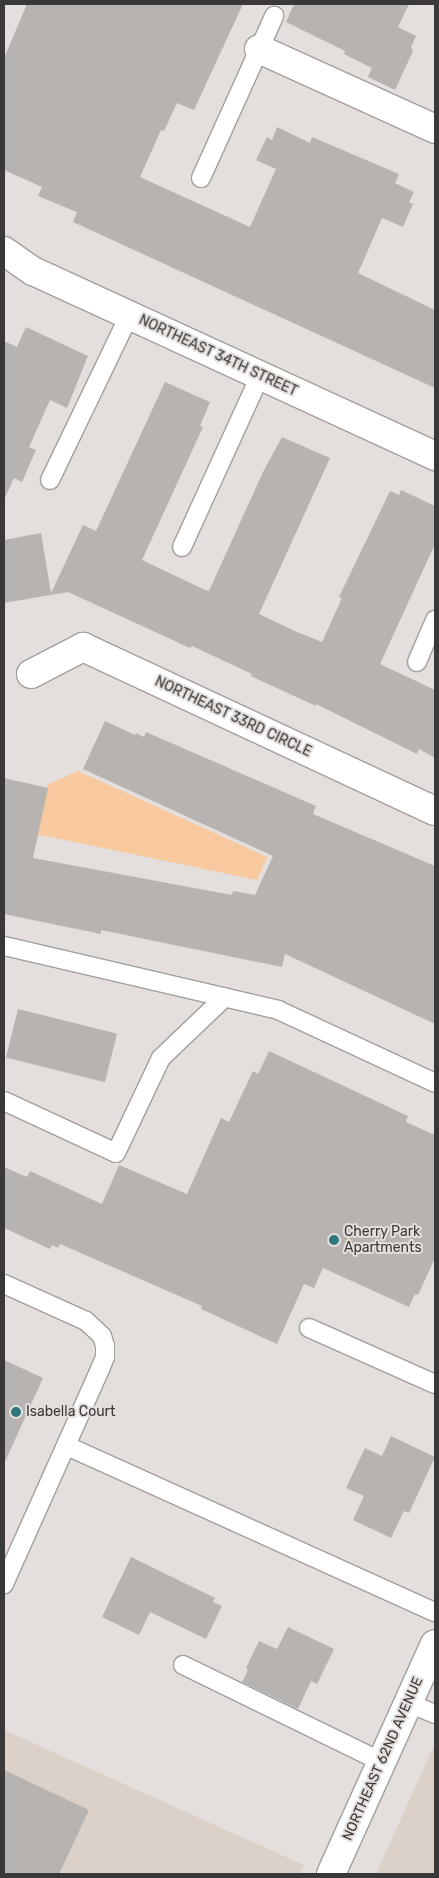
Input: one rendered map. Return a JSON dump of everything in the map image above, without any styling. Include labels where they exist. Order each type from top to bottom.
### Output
[{"type":"street","points":[[258,49],[435,129]]},
{"type":"street","name":"NORTHEAST 34TH STREET","points":[[4,251],[33,271],[435,456]]},
{"type":"street","name":"NORTHEAST 33RD CIRCLE","points":[[31,674],[83,647],[435,811]]},
{"type":"street","name":"NORTHEAST 62ND AVENUE","points":[[331,1874],[435,1644]]},
{"type":"lane","points":[[201,178],[274,16]]},
{"type":"lane","points":[[50,480],[129,316]]},
{"type":"lane","points":[[182,547],[260,376]]},
{"type":"lane","points":[[416,662],[435,620]]},
{"type":"lane","points":[[4,946],[278,1010],[435,1083]]},
{"type":"lane","points":[[4,1101],[116,1153],[161,1058],[225,997]]},
{"type":"lane","points":[[4,1284],[86,1321],[102,1336],[105,1357],[4,1584]]},
{"type":"lane","points":[[309,1328],[435,1384]]},
{"type":"lane","points":[[67,1446],[435,1612]]},
{"type":"lane","points":[[183,1665],[382,1762]]},
{"type":"lane","points":[[409,1703],[435,1714]]},
{"type":"shaded area","points":[[78,771],[267,857],[257,880],[36,834],[47,785]]},
{"type":"shaded area","points":[[4,1730],[304,1865],[300,1874],[4,1874]]},
{"type":"shaded area","points":[[435,1743],[435,1874],[376,1874]]},
{"type":"building","points":[[27,4],[243,4],[194,110],[177,103],[164,131],[161,130],[140,177],[250,227],[276,169],[256,160],[267,137],[272,140],[277,127],[310,143],[312,137],[399,174],[395,183],[414,192],[409,202],[413,204],[403,227],[382,218],[358,273],[435,310],[435,388],[73,222],[77,212],[38,196],[42,187],[4,170],[4,58]]},
{"type":"building","points":[[294,4],[409,4],[398,27],[416,36],[411,47],[413,51],[395,90],[368,77],[372,68],[344,54],[345,51],[286,22]]},
{"type":"building","points":[[26,327],[88,356],[67,408],[50,400],[29,447],[36,450],[22,482],[14,478],[4,500],[4,341],[17,347]]},
{"type":"building","points":[[165,382],[210,402],[200,426],[203,427],[142,560],[203,589],[209,591],[263,472],[282,437],[330,458],[259,614],[297,632],[322,642],[342,598],[339,597],[390,491],[399,495],[401,490],[435,506],[435,544],[380,664],[435,690],[435,758],[419,749],[417,754],[316,704],[316,706],[251,676],[252,674],[192,646],[190,648],[68,592],[4,603],[4,540],[41,533],[51,593],[83,525],[96,531]]},
{"type":"building","points":[[105,721],[135,735],[136,733],[144,737],[146,732],[316,806],[313,814],[435,866],[435,1024],[285,954],[282,967],[101,930],[101,934],[4,914],[4,778],[48,788],[33,858],[232,895],[233,891],[255,895],[273,856],[83,769]]},
{"type":"building","points":[[18,1009],[117,1034],[105,1082],[6,1058]]},
{"type":"building","points":[[269,1051],[408,1116],[406,1122],[435,1135],[435,1258],[418,1295],[415,1294],[409,1307],[323,1268],[314,1288],[304,1284],[277,1344],[201,1309],[202,1306],[60,1244],[58,1248],[52,1245],[50,1249],[4,1228],[4,1167],[27,1177],[30,1171],[102,1204],[119,1165],[187,1194],[221,1118],[229,1122],[253,1071],[258,1074]]},
{"type":"building","name":"Isabella Court","points":[[4,1360],[43,1378],[4,1464]]},
{"type":"building","points":[[391,1436],[435,1457],[409,1513],[404,1511],[391,1538],[353,1520],[364,1496],[346,1488],[365,1448],[382,1456]]},
{"type":"building","points":[[131,1557],[215,1598],[213,1602],[222,1606],[206,1639],[150,1612],[139,1635],[102,1617]]},
{"type":"building","points":[[288,1627],[334,1649],[317,1684],[311,1681],[298,1709],[242,1682],[248,1670],[246,1668],[259,1641],[277,1649]]},
{"type":"building","points":[[4,1770],[89,1810],[59,1874],[4,1874]]},
{"type":"place","name":"Cherry Park Apartments","points":[[334,1240]]},
{"type":"place","name":"Isabella Court","points":[[16,1412]]}]
